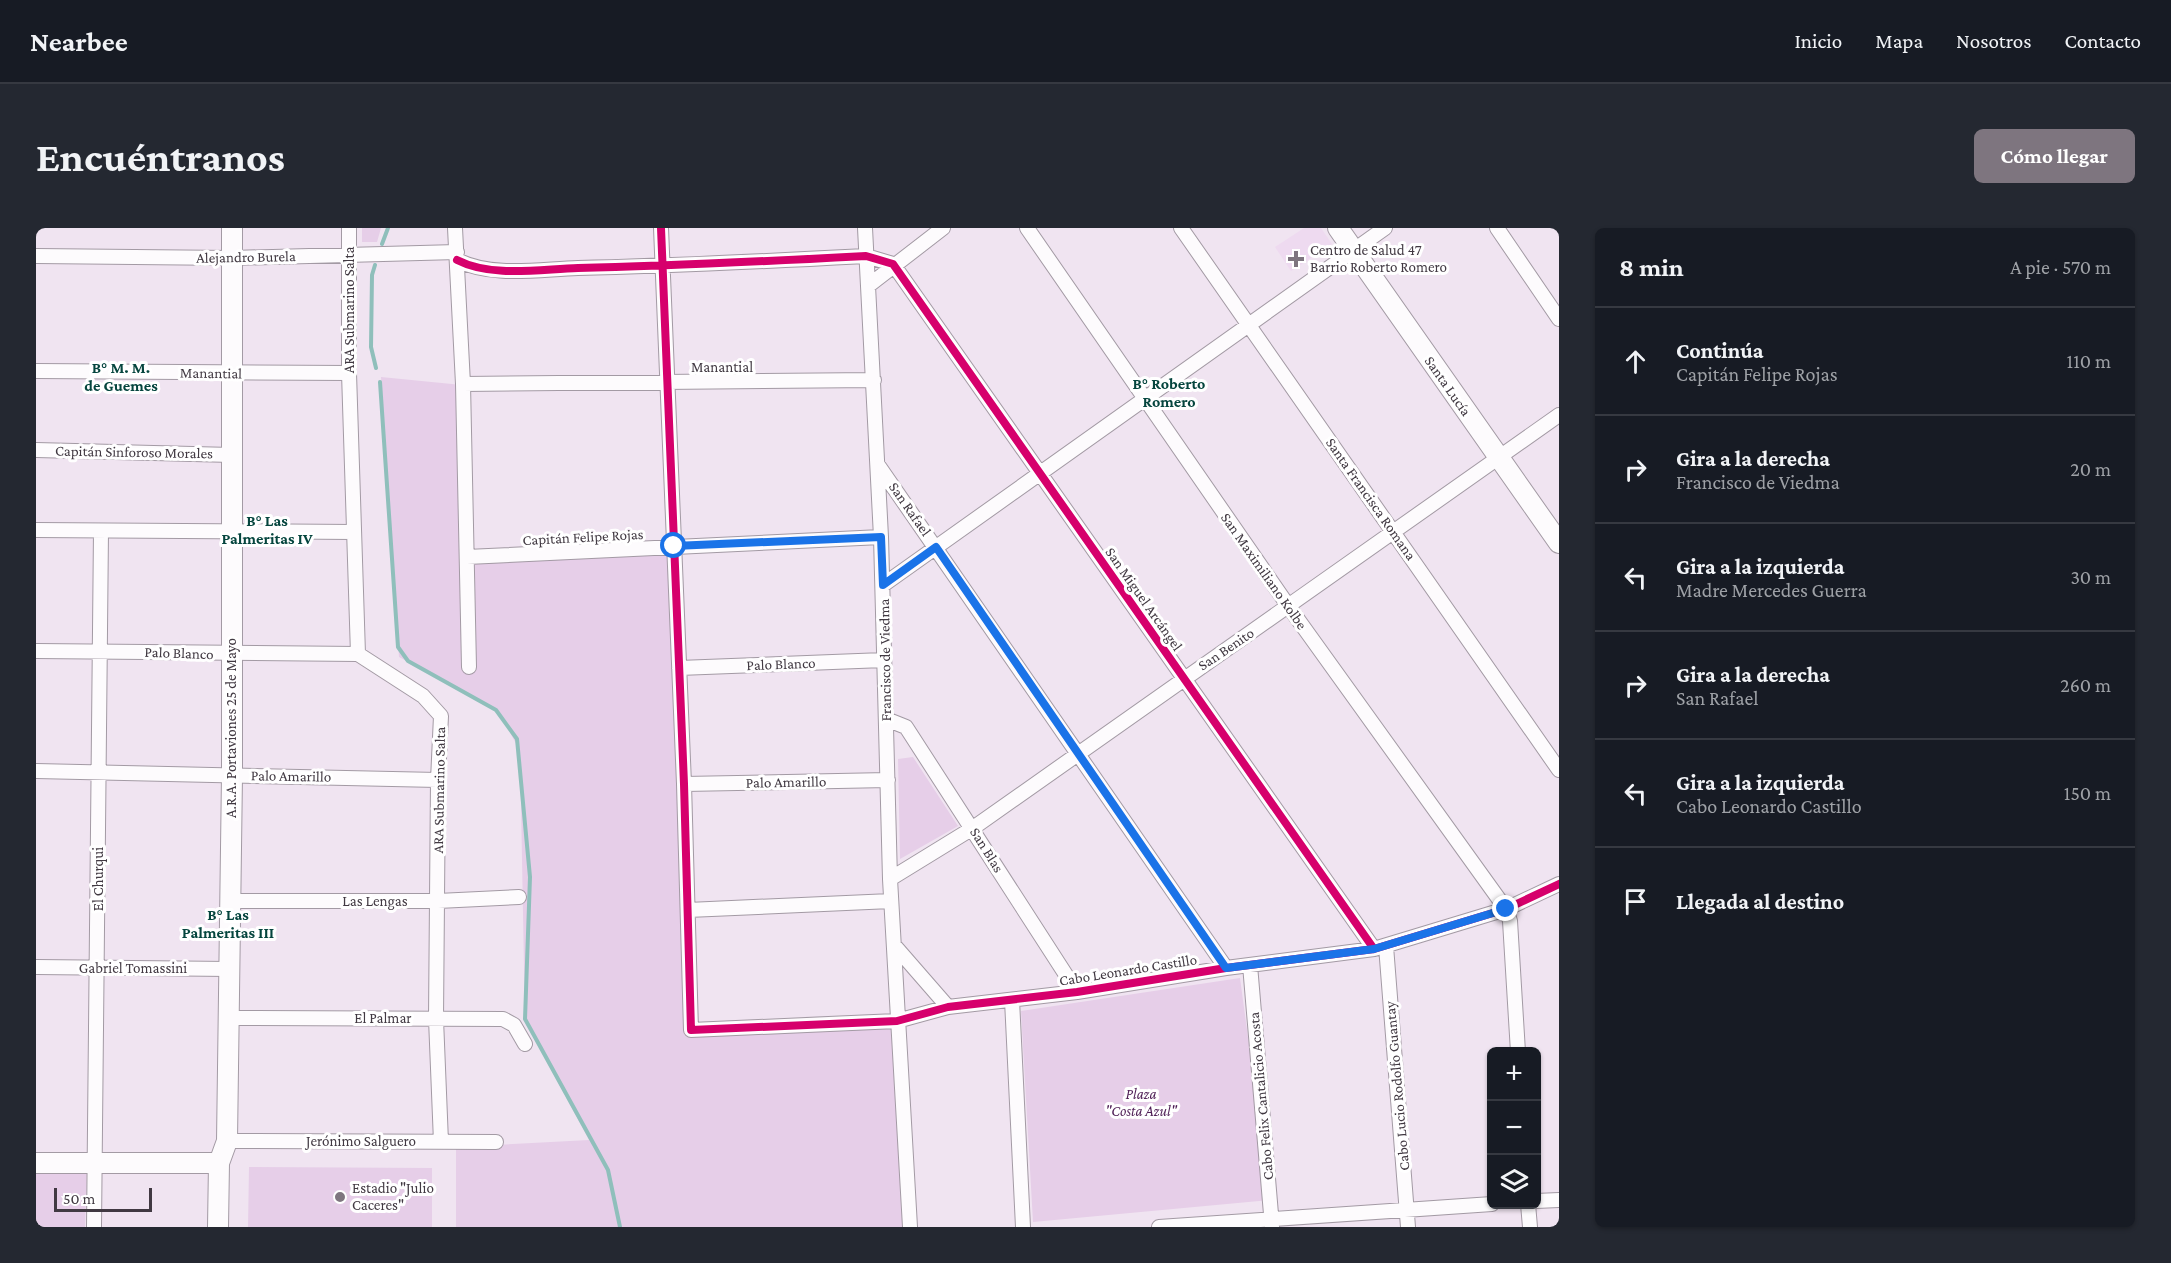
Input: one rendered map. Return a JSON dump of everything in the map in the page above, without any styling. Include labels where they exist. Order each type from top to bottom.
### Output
[{"type":"street","name":"A.R.A. Portaviones 25 de Mayo","points":[[218,1227],[219,1163],[226,1141],[231,901],[232,228]]},
{"type":"street","name":"ARA Submarino Salta","points":[[349,228],[350,374],[358,654],[423,696],[441,716],[438,780],[436,1019],[441,1142]]},
{"type":"street","points":[[456,228],[463,384],[469,667]]},
{"type":"street","points":[[661,228],[688,910],[891,901]]},
{"type":"street","name":"Francisco de Viedma","points":[[865,228],[883,585],[890,879],[910,1227]]},
{"type":"street","points":[[868,286],[893,264],[943,228]]},
{"type":"street","name":"San Maximiliano Kolbe","points":[[1027,228],[1289,607],[1506,909]]},
{"type":"street","name":"Santa Francisca Romana","points":[[1181,228],[1559,770]]},
{"type":"street","name":"Santa Lucía","points":[[1338,228],[1559,543]]},
{"type":"street","points":[[883,585],[1385,228]]},
{"type":"street","points":[[1497,228],[1559,319]]},
{"type":"street","name":"Alejandro Burela","points":[[36,256],[232,258],[349,255],[457,256],[473,268],[504,270],[662,267],[866,256],[893,264]]},
{"type":"street","name":"San Miguel Arcángel","points":[[893,264],[1183,678],[1380,948]]},
{"type":"street","name":"Manantial","points":[[36,371],[350,374]]},
{"type":"street","name":"Manantial","points":[[463,384],[874,380]]},
{"type":"street","name":"San Benito","points":[[890,879],[974,828],[1183,678],[1289,607],[1559,415]]},
{"type":"street","name":"Capitán Sinforoso Morales","points":[[36,450],[232,455]]},
{"type":"street","name":"San Rafael","points":[[878,465],[1226,968]]},
{"type":"street","points":[[36,530],[354,532]]},
{"type":"street","name":"El Churqui","points":[[94,1227],[101,531]]},
{"type":"street","name":"Capitán Felipe Rojas","points":[[467,557],[881,537]]},
{"type":"street","name":"Palo Blanco","points":[[36,651],[230,655],[358,654]]},
{"type":"street","name":"Palo Blanco","points":[[679,668],[884,660]]},
{"type":"street","name":"San Blas","points":[[886,719],[906,727],[974,828],[1077,992]]},
{"type":"street","name":"Palo Amarillo","points":[[36,771],[438,780]]},
{"type":"street","name":"Palo Amarillo","points":[[684,784],[888,780]]},
{"type":"street","name":"Cabo Leonardo Castillo","points":[[688,910],[691,1030],[897,1021],[948,1007],[1077,992],[1226,968],[1380,948],[1506,909],[1559,884]]},
{"type":"street","name":"Las Lengas","points":[[231,901],[438,901],[519,897]]},
{"type":"street","points":[[1506,909],[1510,921],[1518,1047]]},
{"type":"street","points":[[894,945],[948,1007]]},
{"type":"street","name":"Cabo Lucio Rodolfo Guantay","points":[[1380,948],[1408,1227]]},
{"type":"street","name":"Cabo Felix Cantalicio Acosta","points":[[1250,965],[1272,1223]]},
{"type":"street","name":"Gabriel Tomassini","points":[[36,967],[230,969]]},
{"type":"street","points":[[1012,1000],[1023,1227]]},
{"type":"street","name":"El Palmar","points":[[229,1018],[502,1019],[514,1025],[525,1044]]},
{"type":"street","name":"Jerónimo Salguero","points":[[226,1141],[496,1142]]},
{"type":"street","points":[[36,1163],[219,1163]]},
{"type":"street","points":[[1541,1201],[1559,1200]]},
{"type":"street","points":[[1160,1227],[1272,1223],[1487,1204]]},
{"type":"street","points":[[1528,1209],[1530,1227]]},
{"type":"shaded area","name":"Centro de Salud 47 Barrio Roberto Romero","points":[[1304,228],[1321,228],[1332,244],[1291,271],[1275,247]]},
{"type":"green space","points":[[362,228],[381,228],[377,242],[362,242]]},
{"type":"green space","points":[[381,377],[462,385],[466,558],[670,549],[690,1031],[896,1022],[909,1227],[456,1227],[456,1147],[589,1140],[525,1021],[520,751],[497,709],[399,657]]},
{"type":"green space","points":[[913,757],[958,826],[900,859],[898,759]]},
{"type":"green space","name":"Plaza \"Costa Azul\"","points":[[1240,978],[1270,1200],[1033,1222],[1021,1011]]},
{"type":"green space","points":[[36,1166],[87,1167],[85,1227],[36,1227]]},
{"type":"green space","name":"Estadio \"Julio Caceres\"","points":[[249,1167],[432,1168],[432,1227],[248,1227]]},
{"type":"waterway","points":[[382,244],[388,228]]},
{"type":"waterway","points":[[375,265],[372,275],[371,347],[376,368]]},
{"type":"waterway","points":[[380,382],[398,647],[408,661],[496,710],[517,739],[530,877],[525,1019],[608,1170],[620,1227]]},
{"type":"cycle path","points":[[661,228],[684,784],[691,1030],[897,1021],[948,1007],[1077,992],[1226,968],[1374,949],[1506,909],[1559,884]]},
{"type":"cycle path","points":[[457,260],[471,266],[501,271],[866,256],[893,264],[1374,949]]},
{"type":"place","name":"Centro de Salud 47 Barrio Roberto Romero","points":[[1296,259]]},
{"type":"place","name":"Estadio \"Julio Caceres\"","points":[[340,1197]]},
{"type":"district","name":"B° M. M. de Guemes","points":[[121,376]]},
{"type":"district","name":"B° Roberto Romero","points":[[1169,392]]},
{"type":"district","name":"B° Las Palmeritas IV","points":[[267,529]]},
{"type":"district","name":"B° Las Palmeritas III","points":[[228,923]]},
{"type":"route","points":[[674,546],[881,537],[883,585],[936,547],[1226,968],[1374,949],[1506,909]]}]
